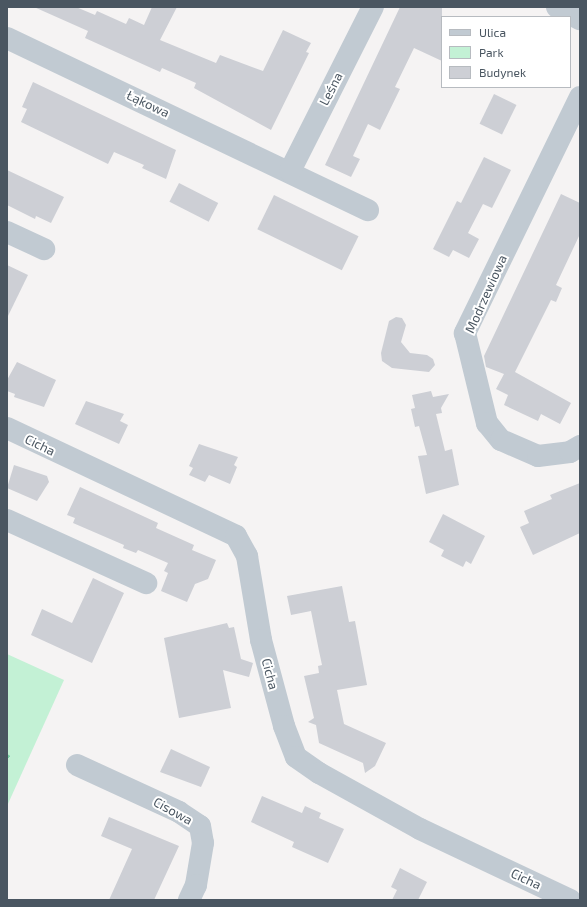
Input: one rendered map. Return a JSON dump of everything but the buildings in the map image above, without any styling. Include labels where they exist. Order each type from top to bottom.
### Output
[{"type":"street","name":"Leśna","points":[[290,171],[373,7]]},
{"type":"street","points":[[558,7],[580,18]]},
{"type":"street","name":"Łąkowa","points":[[7,38],[290,171],[368,210]]},
{"type":"street","name":"Modrzewiowa","points":[[580,97],[465,333],[487,423],[501,440],[538,456],[570,452],[580,446]]},
{"type":"street","points":[[7,232],[44,249]]},
{"type":"street","name":"Cicha","points":[[7,428],[236,536],[248,556],[261,640],[284,726],[296,757],[319,773],[420,829],[570,900]]},
{"type":"street","points":[[7,520],[146,583]]},
{"type":"street","name":"Cisowa","points":[[77,765],[179,812],[200,826],[202,850],[196,886],[189,900]]},
{"type":"green space","points":[[7,654],[64,680],[7,806]]}]
